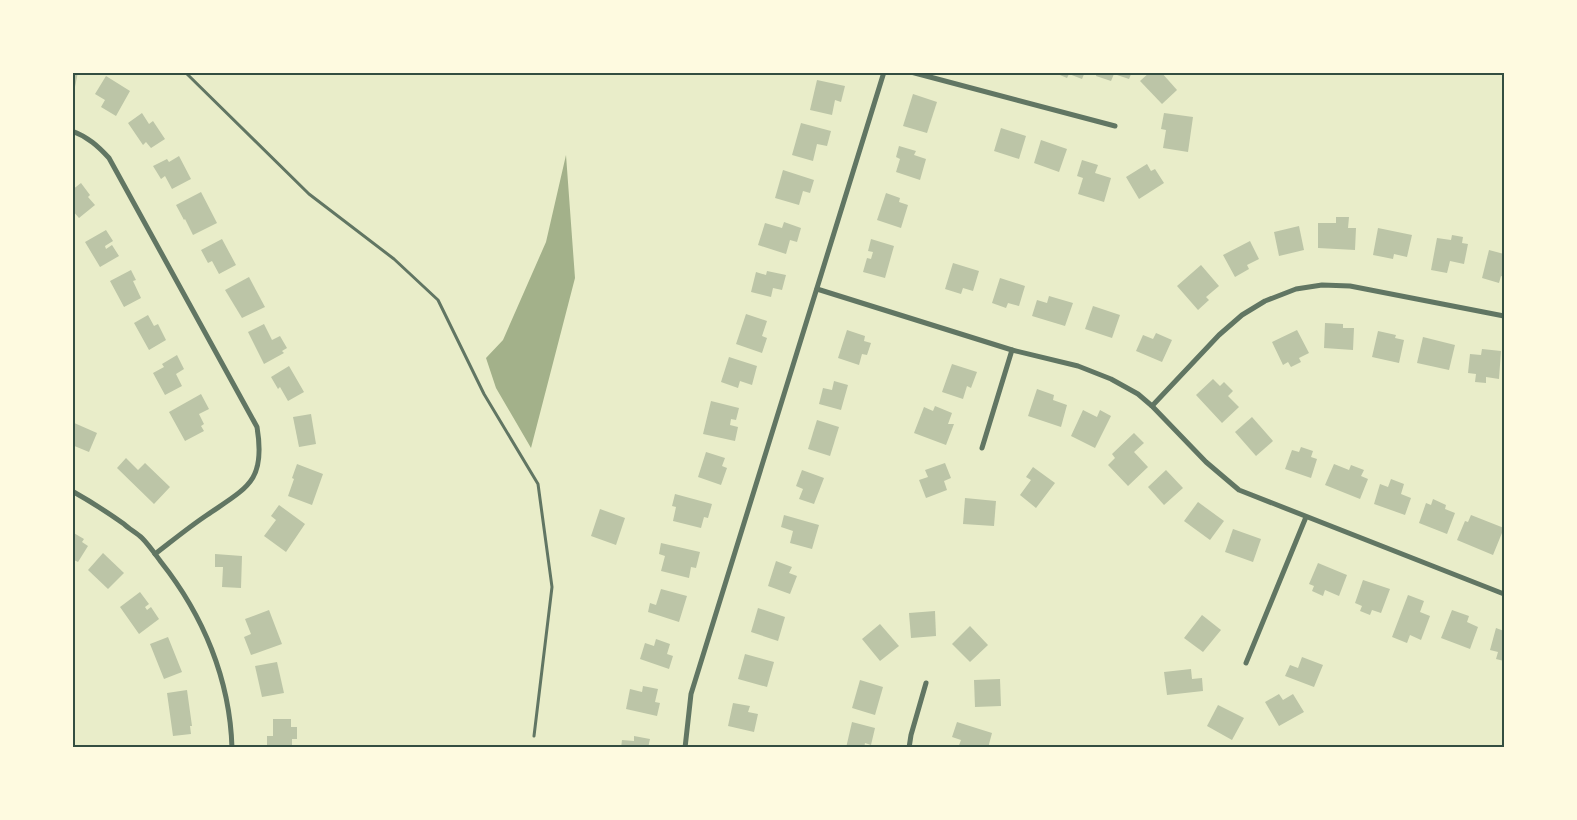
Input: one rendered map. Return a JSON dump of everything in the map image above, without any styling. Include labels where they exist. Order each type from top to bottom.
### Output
[{"type":"street","points":[[685,748],[691,694],[884,72]]},
{"type":"street","points":[[911,72],[1115,126]]},
{"type":"street","points":[[72,131],[83,135],[97,145],[109,158],[257,427],[260,446],[259,462],[256,474],[241,493],[155,554]]},
{"type":"street","points":[[1152,406],[1219,335],[1242,315],[1265,300],[1296,290],[1322,286],[1350,286],[1504,316]]},
{"type":"street","points":[[817,289],[1012,350],[1078,366],[1111,379],[1138,394],[1152,406],[1206,462],[1239,490],[1504,594]]},
{"type":"street","points":[[982,448],[1012,350]]},
{"type":"street","points":[[72,490],[104,509],[141,537],[178,583],[197,616],[212,649],[223,685],[231,725],[232,748]]},
{"type":"street","points":[[1246,663],[1306,517]]},
{"type":"street","points":[[909,748],[926,683]]},
{"type":"lane","points":[[185,72],[309,194],[394,258],[438,300],[484,394],[538,484],[552,587],[534,736]]},
{"type":"shaded area","points":[[566,155],[575,278],[531,448],[496,388],[486,358],[503,340],[546,242]]},
{"type":"building","points":[[72,72],[78,72],[75,87],[72,86]]},
{"type":"building","points":[[1053,72],[1085,72],[1082,79],[1069,74],[1067,78]]},
{"type":"building","points":[[1097,72],[1132,72],[1129,79],[1114,74],[1111,81],[1096,76]]},
{"type":"building","points":[[1150,72],[1161,72],[1177,90],[1162,104],[1140,81]]},
{"type":"building","points":[[106,76],[130,91],[116,116],[101,107],[105,100],[95,94]]},
{"type":"building","points":[[817,80],[845,86],[841,102],[835,100],[832,115],[810,110]]},
{"type":"building","points":[[913,94],[937,102],[927,133],[903,126]]},
{"type":"building","points":[[142,113],[149,124],[153,121],[165,139],[151,148],[146,142],[143,145],[128,123]]},
{"type":"building","points":[[1164,113],[1193,117],[1188,152],[1163,148],[1166,130],[1161,129]]},
{"type":"building","points":[[801,123],[831,131],[827,146],[817,144],[813,161],[792,155]]},
{"type":"building","points":[[1001,128],[1026,136],[1019,159],[994,151]]},
{"type":"building","points":[[1041,140],[1067,149],[1059,172],[1034,163]]},
{"type":"building","points":[[899,146],[916,151],[914,155],[926,159],[920,180],[896,172],[900,159],[896,157]]},
{"type":"building","points":[[179,156],[191,179],[172,189],[165,176],[161,179],[153,166],[167,159],[169,162]]},
{"type":"building","points":[[1082,160],[1098,165],[1095,173],[1111,178],[1104,202],[1078,194],[1083,178],[1077,176]]},
{"type":"building","points":[[1147,164],[1151,171],[1155,169],[1164,183],[1139,199],[1126,177]]},
{"type":"building","points":[[783,170],[814,180],[810,193],[803,191],[799,205],[775,198]]},
{"type":"building","points":[[81,183],[90,195],[88,197],[95,205],[79,218],[72,210],[72,190]]},
{"type":"building","points":[[201,192],[217,223],[193,235],[176,205]]},
{"type":"building","points":[[886,193],[900,198],[899,202],[908,205],[901,228],[877,220]]},
{"type":"building","points":[[1336,217],[1349,217],[1348,228],[1356,228],[1355,250],[1318,248],[1318,223],[1336,223]]},
{"type":"building","points":[[784,222],[801,228],[797,242],[790,240],[786,254],[758,245],[765,223],[782,228]]},
{"type":"building","points":[[1299,226],[1304,250],[1279,256],[1274,232]]},
{"type":"building","points":[[1378,228],[1412,235],[1407,257],[1394,254],[1393,259],[1373,255]]},
{"type":"building","points":[[106,230],[113,241],[105,246],[106,249],[112,245],[119,256],[100,267],[85,242]]},
{"type":"building","points":[[1452,235],[1463,237],[1462,243],[1468,244],[1464,264],[1450,261],[1447,273],[1431,270],[1437,238],[1451,240]]},
{"type":"building","points":[[222,239],[236,265],[219,274],[212,261],[208,263],[201,250]]},
{"type":"building","points":[[871,239],[894,246],[885,278],[863,272],[867,258],[871,259],[873,252],[868,251]]},
{"type":"building","points":[[1250,241],[1259,259],[1247,265],[1249,269],[1235,277],[1223,255]]},
{"type":"building","points":[[1489,250],[1504,254],[1504,277],[1501,276],[1499,283],[1482,278]]},
{"type":"building","points":[[953,263],[979,271],[973,291],[963,288],[961,294],[945,289]]},
{"type":"building","points":[[1201,265],[1219,286],[1206,297],[1209,300],[1198,310],[1177,286]]},
{"type":"building","points":[[131,270],[136,280],[133,281],[141,298],[124,307],[110,281]]},
{"type":"building","points":[[767,271],[786,275],[782,290],[773,288],[771,297],[751,292],[756,272],[766,275]]},
{"type":"building","points":[[249,277],[265,307],[242,318],[225,290]]},
{"type":"building","points":[[1000,278],[1025,286],[1019,306],[1008,303],[1006,308],[992,303]]},
{"type":"building","points":[[1049,296],[1073,303],[1065,326],[1032,316],[1037,300],[1047,303]]},
{"type":"building","points":[[1093,306],[1120,315],[1112,338],[1085,329]]},
{"type":"building","points":[[746,314],[767,321],[762,336],[767,338],[762,353],[736,344]]},
{"type":"building","points":[[148,315],[154,326],[158,324],[166,340],[149,350],[134,323]]},
{"type":"building","points":[[1325,323],[1343,324],[1343,328],[1354,328],[1353,350],[1324,348]]},
{"type":"building","points":[[264,324],[272,340],[280,336],[287,348],[282,351],[284,353],[264,364],[248,332]]},
{"type":"building","points":[[847,330],[865,336],[864,341],[871,343],[867,355],[862,354],[859,365],[838,358]]},
{"type":"building","points":[[1297,330],[1309,353],[1299,358],[1301,362],[1291,367],[1288,362],[1283,365],[1272,342]]},
{"type":"building","points":[[1378,331],[1396,335],[1395,338],[1404,340],[1399,363],[1372,357]]},
{"type":"building","points":[[1156,333],[1172,340],[1162,362],[1136,351],[1143,335],[1153,339]]},
{"type":"building","points":[[1423,337],[1455,345],[1449,370],[1417,363]]},
{"type":"building","points":[[1482,349],[1501,351],[1499,379],[1486,377],[1486,383],[1475,382],[1476,374],[1468,373],[1470,354],[1481,355]]},
{"type":"building","points":[[177,355],[184,369],[176,374],[182,386],[165,395],[153,373],[164,367],[162,364]]},
{"type":"building","points":[[729,357],[757,366],[752,385],[740,381],[738,388],[721,382]]},
{"type":"building","points":[[952,364],[977,372],[971,388],[967,386],[963,399],[942,392]]},
{"type":"building","points":[[289,366],[304,392],[288,401],[280,387],[278,389],[271,377]]},
{"type":"building","points":[[1213,379],[1220,386],[1224,382],[1233,391],[1228,396],[1239,407],[1222,423],[1196,395]]},
{"type":"building","points":[[834,381],[848,385],[841,410],[819,404],[823,388],[832,390]]},
{"type":"building","points":[[1037,389],[1054,395],[1053,400],[1067,405],[1061,427],[1028,416]]},
{"type":"building","points":[[201,394],[209,409],[199,414],[204,424],[201,426],[204,431],[185,441],[169,412]]},
{"type":"building","points":[[711,401],[739,408],[736,420],[731,419],[730,425],[738,427],[735,441],[703,434]]},
{"type":"building","points":[[935,406],[952,413],[948,424],[954,424],[946,445],[914,433],[924,407],[933,411]]},
{"type":"building","points":[[1083,410],[1097,417],[1100,410],[1111,416],[1095,448],[1071,436]]},
{"type":"building","points":[[311,414],[316,444],[299,447],[293,417]]},
{"type":"building","points":[[1252,417],[1273,441],[1256,456],[1235,432]]},
{"type":"building","points":[[817,420],[839,427],[830,456],[808,449]]},
{"type":"building","points":[[72,422],[97,433],[89,452],[72,445]]},
{"type":"building","points":[[1134,433],[1144,443],[1134,452],[1148,467],[1128,486],[1108,465],[1115,458],[1112,454]]},
{"type":"building","points":[[1301,447],[1313,451],[1311,457],[1317,459],[1311,478],[1285,469],[1292,450],[1299,452]]},
{"type":"building","points":[[706,452],[725,458],[722,466],[727,468],[721,485],[698,477]]},
{"type":"building","points":[[126,458],[138,470],[145,463],[170,487],[154,504],[117,468]]},
{"type":"building","points":[[945,463],[951,478],[944,481],[947,490],[926,498],[919,480],[928,477],[925,470]]},
{"type":"building","points":[[297,464],[323,474],[312,505],[288,496]]},
{"type":"building","points":[[1334,464],[1349,470],[1351,465],[1364,470],[1361,476],[1368,479],[1360,499],[1325,485]]},
{"type":"building","points":[[1033,467],[1055,483],[1036,508],[1020,495],[1031,480],[1026,477]]},
{"type":"building","points":[[802,470],[824,478],[814,504],[799,499],[803,489],[796,486]]},
{"type":"building","points":[[1166,470],[1183,488],[1164,505],[1148,487]]},
{"type":"building","points":[[1391,479],[1404,484],[1401,494],[1411,498],[1405,515],[1374,504],[1380,484],[1388,487]]},
{"type":"building","points":[[675,494],[712,504],[708,518],[704,517],[701,528],[673,521],[676,507],[672,506]]},
{"type":"building","points":[[965,498],[996,501],[994,526],[963,524]]},
{"type":"building","points":[[1433,499],[1446,505],[1445,509],[1455,513],[1447,534],[1419,523],[1426,503],[1431,505]]},
{"type":"building","points":[[1198,502],[1224,521],[1210,540],[1184,521]]},
{"type":"building","points":[[279,505],[305,524],[286,552],[264,536],[276,520],[271,516]]},
{"type":"building","points":[[600,509],[625,518],[616,545],[591,536]]},
{"type":"building","points":[[784,515],[819,525],[812,549],[790,543],[793,531],[781,527]]},
{"type":"building","points":[[1471,515],[1504,528],[1493,555],[1457,540],[1465,521],[1468,522]]},
{"type":"building","points":[[1233,529],[1261,539],[1253,562],[1225,552]]},
{"type":"building","points":[[72,532],[84,539],[82,542],[88,546],[78,562],[72,559]]},
{"type":"building","points":[[661,543],[700,552],[696,568],[691,567],[689,578],[661,571],[665,556],[659,554]]},
{"type":"building","points":[[103,553],[124,573],[108,589],[88,570]]},
{"type":"building","points":[[215,554],[242,556],[241,588],[222,587],[223,567],[215,567]]},
{"type":"building","points":[[776,561],[792,567],[789,573],[797,576],[790,594],[768,586]]},
{"type":"building","points":[[1318,563],[1347,575],[1339,596],[1325,590],[1323,596],[1312,591],[1314,586],[1309,584]]},
{"type":"building","points":[[1363,580],[1390,589],[1381,613],[1372,610],[1370,615],[1360,611],[1362,606],[1355,603]]},
{"type":"building","points":[[661,589],[687,596],[679,622],[648,612],[650,603],[656,605]]},
{"type":"building","points":[[140,592],[149,604],[145,607],[147,610],[151,607],[159,619],[139,634],[120,607]]},
{"type":"building","points":[[1408,595],[1424,601],[1420,612],[1430,616],[1421,640],[1410,635],[1407,643],[1392,637]]},
{"type":"building","points":[[758,608],[785,617],[778,641],[751,632]]},
{"type":"building","points":[[269,610],[282,644],[251,655],[244,637],[251,634],[245,619]]},
{"type":"building","points":[[1452,610],[1469,616],[1467,622],[1478,627],[1470,649],[1441,638]]},
{"type":"building","points":[[935,611],[936,636],[911,638],[909,613]]},
{"type":"building","points":[[1202,615],[1221,630],[1203,652],[1184,638]]},
{"type":"building","points":[[880,624],[899,646],[880,661],[862,639]]},
{"type":"building","points":[[970,626],[988,645],[970,662],[952,644]]},
{"type":"building","points":[[1496,628],[1504,631],[1504,661],[1496,659],[1498,652],[1490,650]]},
{"type":"building","points":[[168,637],[182,672],[164,679],[150,644]]},
{"type":"building","points":[[656,639],[670,644],[667,654],[673,656],[669,669],[640,659],[645,643],[654,646]]},
{"type":"building","points":[[745,654],[774,662],[767,687],[738,679]]},
{"type":"building","points":[[1302,657],[1323,665],[1314,687],[1285,676],[1290,665],[1298,668]]},
{"type":"building","points":[[277,662],[284,693],[262,697],[255,666]]},
{"type":"building","points":[[1191,669],[1192,679],[1202,678],[1203,691],[1167,695],[1164,672]]},
{"type":"building","points":[[1000,679],[1001,706],[975,707],[974,680]]},
{"type":"building","points":[[860,680],[883,687],[875,715],[852,708]]},
{"type":"building","points":[[643,686],[658,689],[655,702],[660,703],[657,716],[626,709],[630,689],[642,692]]},
{"type":"building","points":[[187,690],[192,726],[190,726],[191,734],[173,736],[167,693]]},
{"type":"building","points":[[1279,694],[1283,700],[1293,694],[1304,712],[1279,726],[1265,702]]},
{"type":"building","points":[[733,703],[750,706],[748,712],[758,714],[754,732],[728,726]]},
{"type":"building","points":[[1218,705],[1244,718],[1232,740],[1207,726]]},
{"type":"building","points":[[273,719],[291,719],[291,727],[297,727],[297,739],[292,739],[292,748],[267,748],[267,736],[273,736]]},
{"type":"building","points":[[852,722],[875,728],[871,745],[865,743],[864,748],[846,748]]},
{"type":"building","points":[[957,722],[992,733],[988,748],[958,748],[961,740],[952,737]]},
{"type":"building","points":[[634,736],[650,739],[648,748],[621,748],[622,740],[634,741]]}]
